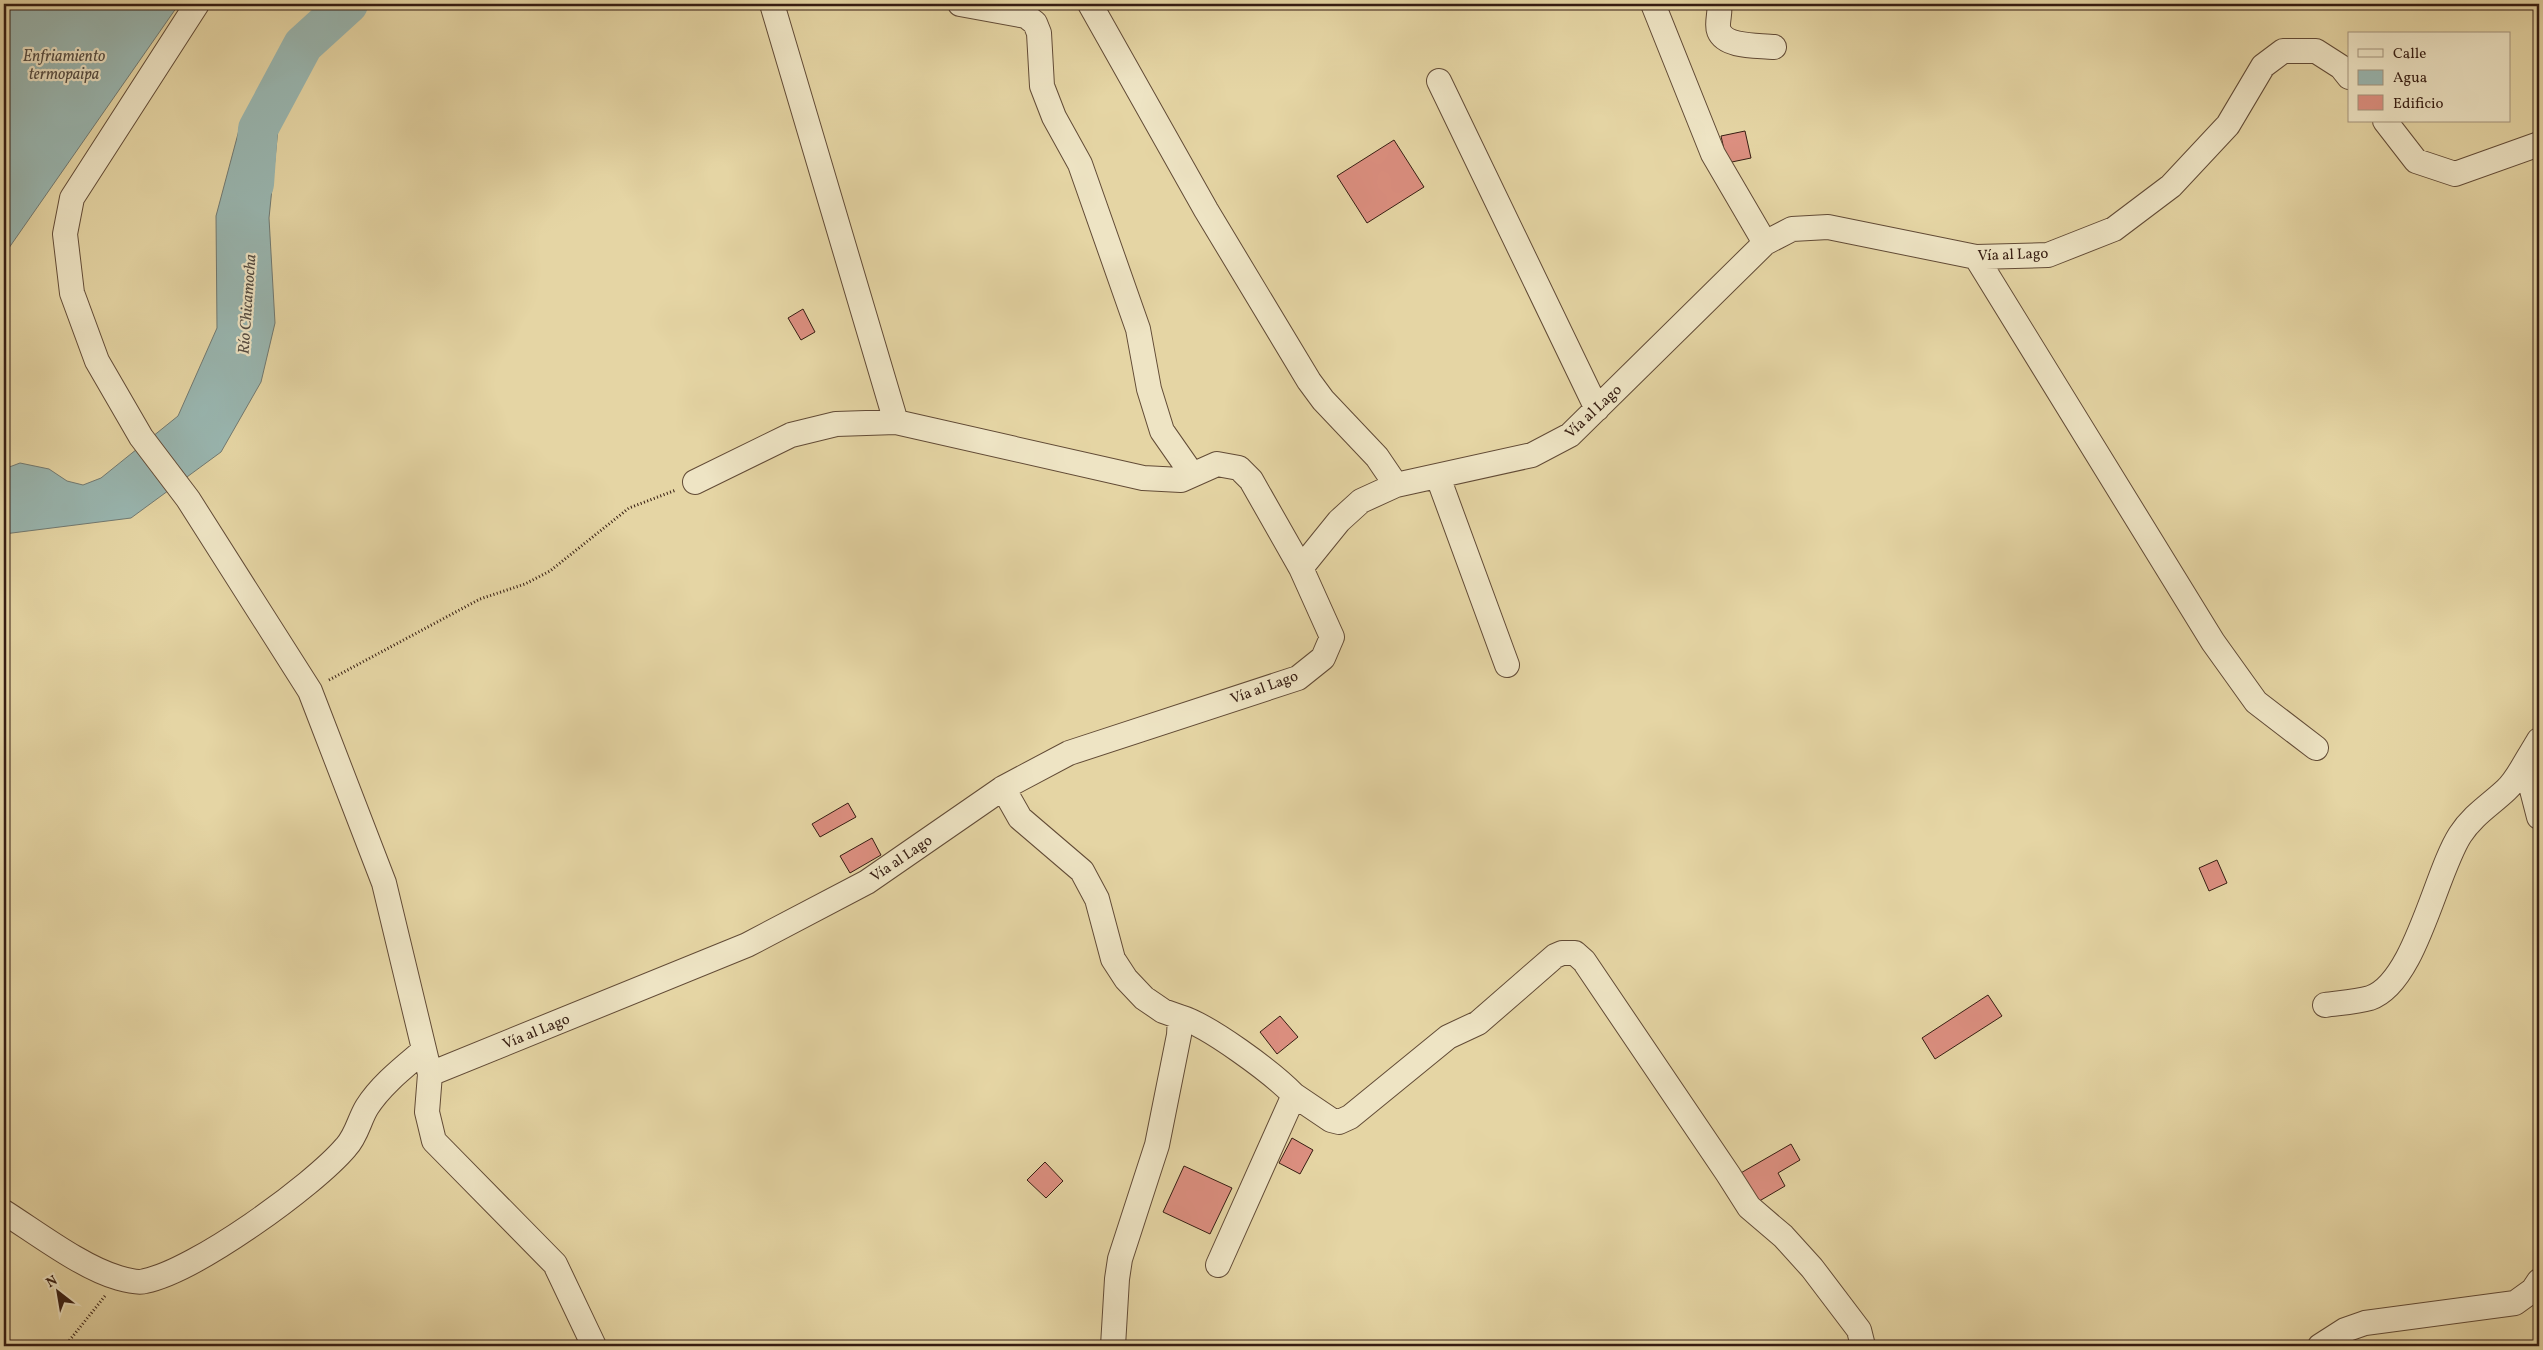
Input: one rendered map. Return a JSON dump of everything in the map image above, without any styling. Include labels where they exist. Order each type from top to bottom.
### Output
[{"type":"street","points":[[197,4],[72,198],[66,234],[72,293],[97,361],[141,436],[188,499],[310,690],[384,884],[430,1074],[427,1112],[434,1142],[555,1264],[594,1346]]},
{"type":"street","points":[[772,4],[896,422]]},
{"type":"street","points":[[960,4],[1026,16],[1036,13],[1042,86],[1054,117],[1080,164],[1138,329],[1149,389],[1162,431],[1192,474]]},
{"type":"street","points":[[1090,4],[1206,210],[1309,381],[1324,400],[1377,456],[1396,485]]},
{"type":"street","points":[[1653,4],[1713,154],[1765,243]]},
{"type":"street","points":[[1719,4],[1718,29],[1723,37],[1730,42],[1774,47]]},
{"type":"street","name":"Vía al Lago","points":[[430,1074],[746,945],[867,882],[1002,788],[1069,753],[1298,678],[1323,658],[1332,637],[1301,568],[1339,521],[1361,501],[1396,485],[1532,456],[1570,436],[1765,243],[1792,229],[1828,227],[1976,257],[2048,255],[2114,229],[2171,186],[2228,125],[2263,66],[2284,51],[2316,51],[2341,67],[2348,76]]},
{"type":"street","points":[[1439,81],[1597,409]]},
{"type":"street","points":[[2386,122],[2416,161],[2455,174],[2539,144]]},
{"type":"street","points":[[1976,257],[2213,642],[2256,702],[2316,748]]},
{"type":"street","points":[[695,482],[792,435],[836,424],[896,422],[1143,478],[1181,480],[1217,464],[1238,468],[1251,480],[1301,568]]},
{"type":"street","points":[[1438,477],[1507,665]]},
{"type":"street","points":[[2534,748],[2531,786],[2539,817]]},
{"type":"street","points":[[2325,1005],[2370,998],[2385,990],[2396,979],[2410,953],[2451,850],[2475,815],[2507,789],[2534,748]]},
{"type":"street","points":[[1002,788],[1020,818],[1082,871],[1097,898],[1113,959],[1126,979],[1144,998],[1163,1011],[1192,1020],[1283,1083],[1294,1095],[1331,1120],[1339,1122],[1350,1117],[1448,1037],[1478,1023],[1555,956],[1562,952],[1575,952],[1590,969],[1749,1208],[1783,1236],[1812,1268],[1859,1330],[1863,1346]]},
{"type":"street","points":[[1113,1346],[1120,1259],[1157,1145],[1179,1035],[1180,1017]]},
{"type":"street","points":[[4,1212],[94,1267],[119,1278],[144,1282],[187,1265],[288,1199],[320,1174],[347,1147],[359,1129],[366,1109],[380,1088],[423,1051]]},
{"type":"street","points":[[1218,1265],[1294,1095]]},
{"type":"street","points":[[2320,1346],[2345,1330],[2365,1323],[2515,1303],[2533,1290],[2539,1281]]},
{"type":"path","points":[[310,690],[480,599],[525,584],[550,571],[628,508],[695,482]]},
{"type":"path","points":[[65,1346],[119,1278]]},
{"type":"water","name":"Enfriamiento termopaipa","points":[[4,4],[179,4],[4,255]]},
{"type":"water","points":[[278,129],[269,218],[275,323],[261,382],[221,452],[131,518],[4,534],[4,469],[20,463],[49,469],[67,481],[83,485],[101,478],[178,416],[217,328],[216,216],[239,130]]},
{"type":"building","points":[[1745,131],[1751,158],[1727,163],[1721,136]]},
{"type":"building","points":[[1394,140],[1424,187],[1367,223],[1337,176]]},
{"type":"building","points":[[803,309],[815,332],[801,340],[788,318]]},
{"type":"building","points":[[848,803],[856,817],[820,837],[812,824]]},
{"type":"building","points":[[872,838],[881,855],[850,873],[840,856]]},
{"type":"building","points":[[2217,860],[2227,883],[2209,891],[2199,868]]},
{"type":"building","points":[[1988,995],[2002,1016],[1935,1059],[1922,1038]]},
{"type":"building","points":[[1280,1016],[1298,1037],[1277,1054],[1260,1032]]},
{"type":"building","points":[[1292,1138],[1313,1150],[1300,1174],[1279,1163]]},
{"type":"building","points":[[1791,1144],[1800,1160],[1778,1173],[1785,1186],[1756,1203],[1739,1174]]},
{"type":"building","points":[[1045,1162],[1063,1181],[1046,1198],[1027,1180]]},
{"type":"building","points":[[1184,1166],[1232,1188],[1210,1234],[1163,1212]]},
{"type":"waterway","name":"Río Chicamocha","points":[[254,184],[258,129],[303,45],[348,4]]}]
